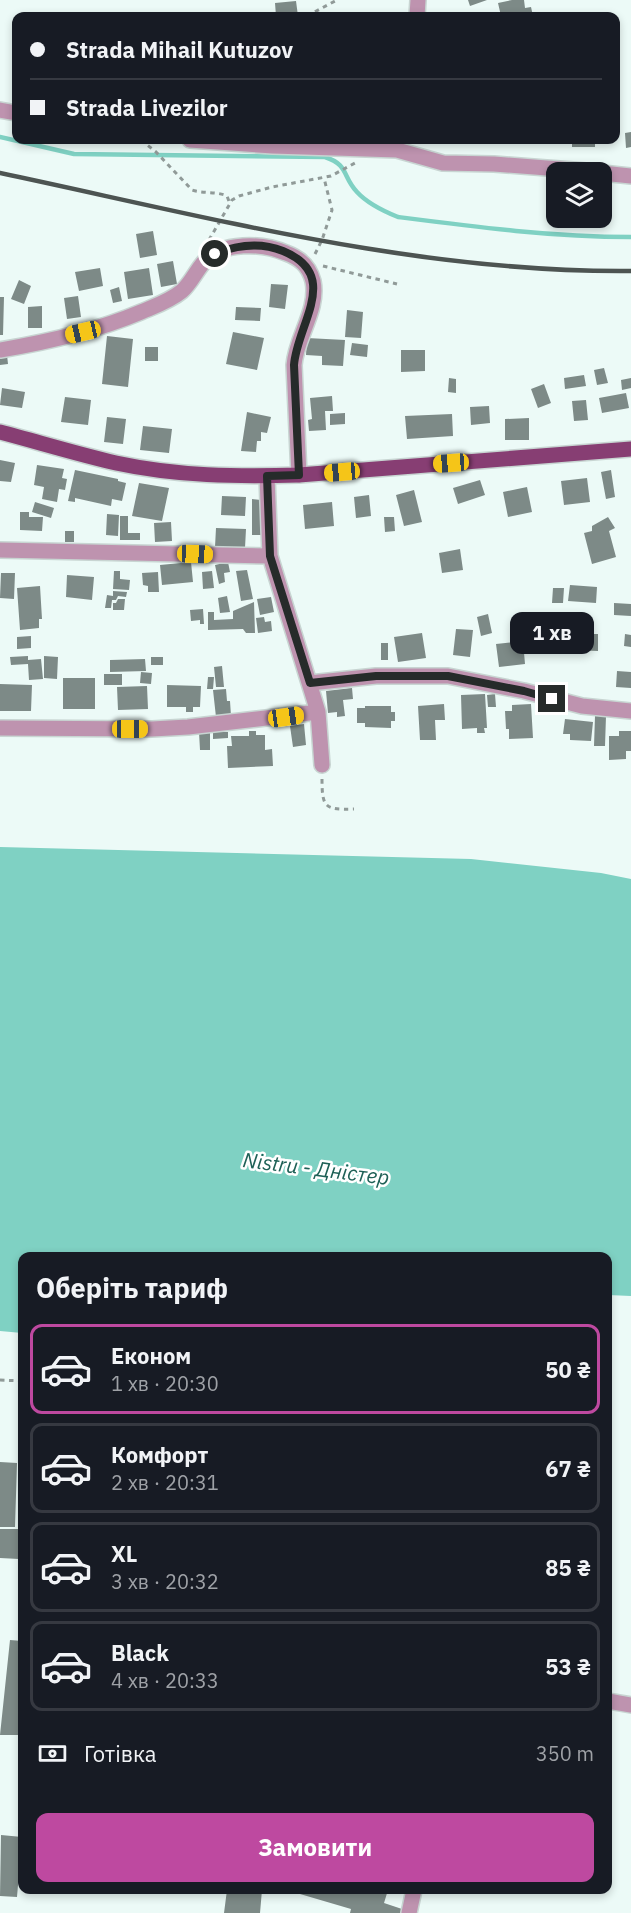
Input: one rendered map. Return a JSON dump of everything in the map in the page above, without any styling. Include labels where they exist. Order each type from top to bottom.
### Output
[{"type":"main road","points":[[0,432],[126,465],[212,475],[299,475],[631,448]]},
{"type":"street","points":[[245,144],[273,146],[398,145],[443,163],[546,168]]},
{"type":"street","points":[[612,174],[631,176]]},
{"type":"street","points":[[0,350],[83,332],[120,321],[159,305],[184,289],[206,259],[225,250],[244,245],[280,250],[300,260],[309,270],[313,286],[312,304],[295,352],[294,365],[299,475]]},
{"type":"street","points":[[267,476],[270,556],[318,712],[322,765]]},
{"type":"street","points":[[0,550],[270,556]]},
{"type":"street","points":[[310,683],[376,676],[448,676],[524,691],[582,706],[631,711]]},
{"type":"street","points":[[0,728],[152,729],[272,719],[318,712]]},
{"type":"street","points":[[612,1702],[631,1705]]},
{"type":"street","points":[[409,1913],[413,1894]]},
{"type":"path","points":[[314,12],[337,0]]},
{"type":"path","points":[[146,144],[192,190],[220,193],[227,196],[230,204]]},
{"type":"path","points":[[206,259],[210,235],[220,224],[230,204],[239,196],[324,178],[340,173],[348,167]]},
{"type":"path","points":[[309,270],[327,222],[332,215],[324,178]]},
{"type":"path","points":[[309,270],[323,266],[397,284]]},
{"type":"path","points":[[322,765],[322,798],[325,803],[335,809],[354,809]]},
{"type":"path","points":[[0,1380],[18,1381]]},
{"type":"water","name":"Nistru - Дністер","points":[[0,847],[471,859],[601,873],[631,879],[631,1296],[612,1295],[612,1252],[18,1252],[18,1333],[0,1331]]},
{"type":"building","points":[[468,0],[487,0],[470,6]]},
{"type":"building","points":[[524,0],[525,8],[531,7],[532,12],[500,12],[498,3]]},
{"type":"building","points":[[296,1],[297,12],[276,12],[275,3]]},
{"type":"building","points":[[631,132],[631,147],[626,148],[625,133]]},
{"type":"building","points":[[572,144],[595,144],[595,147],[572,147]]},
{"type":"building","points":[[153,231],[157,255],[140,258],[136,234]]},
{"type":"building","points":[[173,261],[177,284],[161,287],[157,264]]},
{"type":"building","points":[[100,268],[103,286],[79,291],[75,272]]},
{"type":"building","points":[[149,268],[153,295],[128,299],[124,272]]},
{"type":"building","points":[[19,280],[31,286],[24,304],[11,299]]},
{"type":"building","points":[[271,284],[288,285],[285,309],[269,307]]},
{"type":"building","points":[[119,287],[122,301],[113,303],[110,290]]},
{"type":"building","points":[[78,296],[81,317],[67,319],[64,298]]},
{"type":"building","points":[[0,297],[4,297],[3,335],[0,335]]},
{"type":"building","points":[[42,306],[42,328],[28,328],[28,307]]},
{"type":"building","points":[[236,307],[261,308],[260,321],[235,320]]},
{"type":"building","points":[[347,310],[363,312],[361,338],[345,337]]},
{"type":"building","points":[[233,332],[264,338],[257,370],[226,364]]},
{"type":"building","points":[[107,336],[133,339],[128,387],[102,384]]},
{"type":"building","points":[[307,338],[345,340],[343,366],[322,365],[322,356],[306,355]]},
{"type":"building","points":[[352,343],[368,345],[367,357],[350,355]]},
{"type":"building","points":[[145,347],[158,347],[158,361],[145,361]]},
{"type":"building","points":[[401,350],[425,350],[425,371],[401,372]]},
{"type":"building","points":[[7,355],[8,364],[0,365],[0,356]]},
{"type":"building","points":[[604,368],[608,383],[597,385],[594,370]]},
{"type":"building","points":[[584,375],[586,386],[565,389],[564,378]]},
{"type":"building","points":[[449,378],[456,379],[456,393],[448,392]]},
{"type":"building","points":[[631,378],[631,388],[622,390],[621,380]]},
{"type":"building","points":[[544,384],[551,403],[538,408],[531,389]]},
{"type":"building","points":[[2,388],[25,392],[22,408],[0,405]]},
{"type":"building","points":[[626,393],[629,408],[602,413],[599,398]]},
{"type":"building","points":[[332,396],[333,411],[325,411],[326,430],[309,431],[308,420],[312,419],[310,398]]},
{"type":"building","points":[[65,397],[91,400],[88,425],[61,422]]},
{"type":"building","points":[[586,400],[588,420],[574,421],[572,401]]},
{"type":"building","points":[[489,406],[490,423],[471,425],[470,407]]},
{"type":"building","points":[[247,412],[271,417],[267,433],[261,432],[261,441],[257,441],[256,452],[241,451]]},
{"type":"building","points":[[345,413],[345,424],[330,425],[330,414]]},
{"type":"building","points":[[452,414],[453,436],[407,439],[405,416]]},
{"type":"building","points":[[107,417],[126,419],[123,444],[104,442]]},
{"type":"building","points":[[529,418],[529,440],[505,440],[505,419]]},
{"type":"building","points":[[143,426],[172,429],[169,453],[140,450]]},
{"type":"building","points":[[0,460],[15,463],[11,482],[0,481]]},
{"type":"building","points":[[37,465],[64,469],[62,478],[67,479],[65,490],[59,489],[57,502],[42,499],[44,487],[34,485]]},
{"type":"building","points":[[75,470],[118,479],[126,483],[122,501],[112,499],[111,506],[75,498],[75,502],[68,501]]},
{"type":"building","points":[[611,470],[615,497],[606,499],[601,472]]},
{"type":"building","points":[[587,478],[590,502],[564,505],[561,481]]},
{"type":"building","points":[[480,480],[485,495],[458,504],[453,488]]},
{"type":"building","points":[[139,483],[169,488],[162,521],[132,516]]},
{"type":"building","points":[[527,487],[532,512],[508,517],[503,492]]},
{"type":"building","points":[[414,490],[422,522],[404,526],[396,495]]},
{"type":"building","points":[[369,495],[371,516],[356,518],[354,497]]},
{"type":"building","points":[[222,496],[246,497],[245,516],[221,515]]},
{"type":"building","points":[[252,499],[261,500],[261,535],[252,535]]},
{"type":"building","points":[[35,502],[54,508],[51,518],[32,512]]},
{"type":"building","points":[[332,502],[334,526],[305,529],[303,505]]},
{"type":"building","points":[[20,512],[29,512],[29,517],[43,517],[42,531],[20,530]]},
{"type":"building","points":[[107,514],[119,515],[118,536],[106,535]]},
{"type":"building","points":[[120,516],[128,516],[128,533],[140,533],[140,540],[120,540]]},
{"type":"building","points":[[384,517],[394,517],[395,531],[385,532]]},
{"type":"building","points":[[608,517],[615,528],[609,531],[616,557],[592,564],[584,533],[592,531],[592,526]]},
{"type":"building","points":[[171,522],[172,541],[155,542],[154,523]]},
{"type":"building","points":[[216,528],[246,529],[245,548],[215,547]]},
{"type":"building","points":[[65,531],[74,531],[74,542],[65,542]]},
{"type":"building","points":[[460,549],[463,570],[442,573],[439,553]]},
{"type":"building","points":[[191,562],[193,582],[162,585],[160,565]]},
{"type":"building","points":[[228,562],[230,572],[224,573],[225,582],[219,584],[215,565]]},
{"type":"building","points":[[247,570],[253,599],[241,601],[236,571]]},
{"type":"building","points":[[114,571],[120,571],[120,579],[130,580],[129,590],[113,589]]},
{"type":"building","points":[[212,571],[214,588],[203,589],[202,572]]},
{"type":"building","points":[[158,572],[159,592],[148,592],[148,586],[143,585],[142,573]]},
{"type":"building","points":[[1,573],[15,573],[14,599],[0,598]]},
{"type":"building","points":[[67,575],[94,577],[92,600],[66,597]]},
{"type":"building","points":[[570,585],[597,587],[596,603],[568,601]]},
{"type":"building","points":[[40,586],[42,619],[39,619],[39,628],[20,630],[17,588]]},
{"type":"building","points":[[553,588],[564,588],[563,603],[552,603]]},
{"type":"building","points":[[113,591],[127,592],[126,597],[118,596],[116,600],[112,600],[111,608],[105,608],[107,595],[113,596]]},
{"type":"building","points":[[227,596],[230,612],[220,613],[218,598]]},
{"type":"building","points":[[271,597],[274,612],[260,615],[257,599]]},
{"type":"building","points":[[118,599],[125,599],[124,610],[113,610],[113,603],[116,603]]},
{"type":"building","points":[[254,602],[255,633],[246,633],[243,629],[208,630],[208,612],[214,612],[214,620],[233,619],[233,611]]},
{"type":"building","points":[[614,603],[631,604],[631,616],[614,615]]},
{"type":"building","points":[[203,609],[204,624],[200,624],[200,620],[191,621],[190,610]]},
{"type":"building","points":[[488,614],[492,633],[481,636],[477,617]]},
{"type":"building","points":[[264,617],[265,622],[271,621],[272,631],[258,633],[256,618]]},
{"type":"building","points":[[456,629],[473,630],[470,657],[453,655]]},
{"type":"building","points":[[422,633],[426,658],[398,662],[394,637]]},
{"type":"building","points":[[571,634],[598,634],[598,651],[571,650]]},
{"type":"building","points":[[625,634],[631,635],[631,647],[624,646]]},
{"type":"building","points":[[31,636],[31,648],[17,649],[17,637]]},
{"type":"building","points":[[523,641],[525,664],[499,667],[496,644]]},
{"type":"building","points":[[381,643],[388,643],[388,660],[381,660]]},
{"type":"building","points":[[28,656],[28,660],[41,659],[43,679],[29,680],[28,664],[11,665],[10,657]]},
{"type":"building","points":[[44,656],[58,657],[57,679],[44,678]]},
{"type":"building","points":[[151,657],[163,657],[163,665],[151,665]]},
{"type":"building","points":[[145,659],[146,671],[110,672],[110,660]]},
{"type":"building","points":[[222,666],[224,687],[216,687],[214,667]]},
{"type":"building","points":[[617,671],[631,672],[631,688],[616,687]]},
{"type":"building","points":[[141,672],[152,673],[151,684],[140,683]]},
{"type":"building","points":[[104,674],[122,674],[122,685],[104,685]]},
{"type":"building","points":[[208,677],[214,677],[213,689],[207,689]]},
{"type":"building","points":[[63,678],[95,678],[95,709],[63,709]]},
{"type":"building","points":[[0,684],[32,685],[31,711],[0,711]]},
{"type":"building","points":[[167,685],[201,686],[200,707],[193,707],[193,712],[186,712],[186,707],[167,707]]},
{"type":"building","points":[[147,686],[148,709],[118,710],[117,687]]},
{"type":"building","points":[[352,688],[353,699],[343,700],[345,716],[337,717],[337,712],[328,713],[326,691]]},
{"type":"building","points":[[226,689],[231,716],[216,717],[213,690]]},
{"type":"building","points":[[485,694],[487,728],[484,728],[485,733],[477,733],[477,728],[462,729],[461,695]]},
{"type":"building","points":[[495,694],[496,707],[488,707],[487,695]]},
{"type":"building","points":[[444,704],[445,720],[435,720],[436,740],[420,740],[418,706]]},
{"type":"building","points":[[531,704],[533,738],[509,739],[505,711],[512,711],[512,705]]},
{"type":"building","points":[[365,706],[391,706],[391,712],[395,712],[395,721],[391,721],[391,728],[365,727],[365,723],[357,723],[357,708],[365,708]]},
{"type":"building","points":[[595,716],[606,716],[605,746],[594,746]]},
{"type":"building","points":[[565,719],[593,722],[591,741],[570,740],[570,734],[563,734]]},
{"type":"building","points":[[304,724],[306,745],[293,747],[290,726]]},
{"type":"building","points":[[210,731],[210,750],[200,750],[199,732]]},
{"type":"building","points":[[249,731],[256,731],[256,735],[265,735],[265,750],[272,749],[273,766],[228,768],[227,746],[232,746],[231,736],[249,736]]},
{"type":"building","points":[[619,731],[631,731],[631,751],[626,751],[626,759],[609,760],[609,736],[619,736]]},
{"type":"building","points":[[213,732],[228,732],[228,738],[213,739]]},
{"type":"building","points":[[0,1462],[17,1463],[15,1527],[0,1527]]},
{"type":"building","points":[[0,1529],[18,1529],[18,1559],[0,1558]]},
{"type":"building","points":[[10,1640],[18,1641],[18,1735],[0,1735]]},
{"type":"building","points":[[1,1835],[18,1837],[17,1897],[0,1896]]},
{"type":"building","points":[[226,1894],[262,1894],[260,1913],[224,1913]]},
{"type":"building","points":[[300,1894],[387,1894],[384,1903],[402,1909],[401,1913],[350,1913],[351,1909]]},
{"type":"waterway","points":[[0,137],[12,140]]},
{"type":"waterway","points":[[30,144],[74,154],[325,157],[342,167],[352,186],[366,200],[398,217],[485,228],[631,237]]},
{"type":"railway","points":[[0,173],[235,224],[392,252],[471,263],[551,269],[631,271]]},
{"type":"route","points":[[215,254],[244,245],[280,250],[293,255],[306,265],[312,280],[314,292],[312,304],[295,352],[294,365],[299,475],[267,476],[270,556],[310,683],[376,676],[448,676],[552,699]]}]
